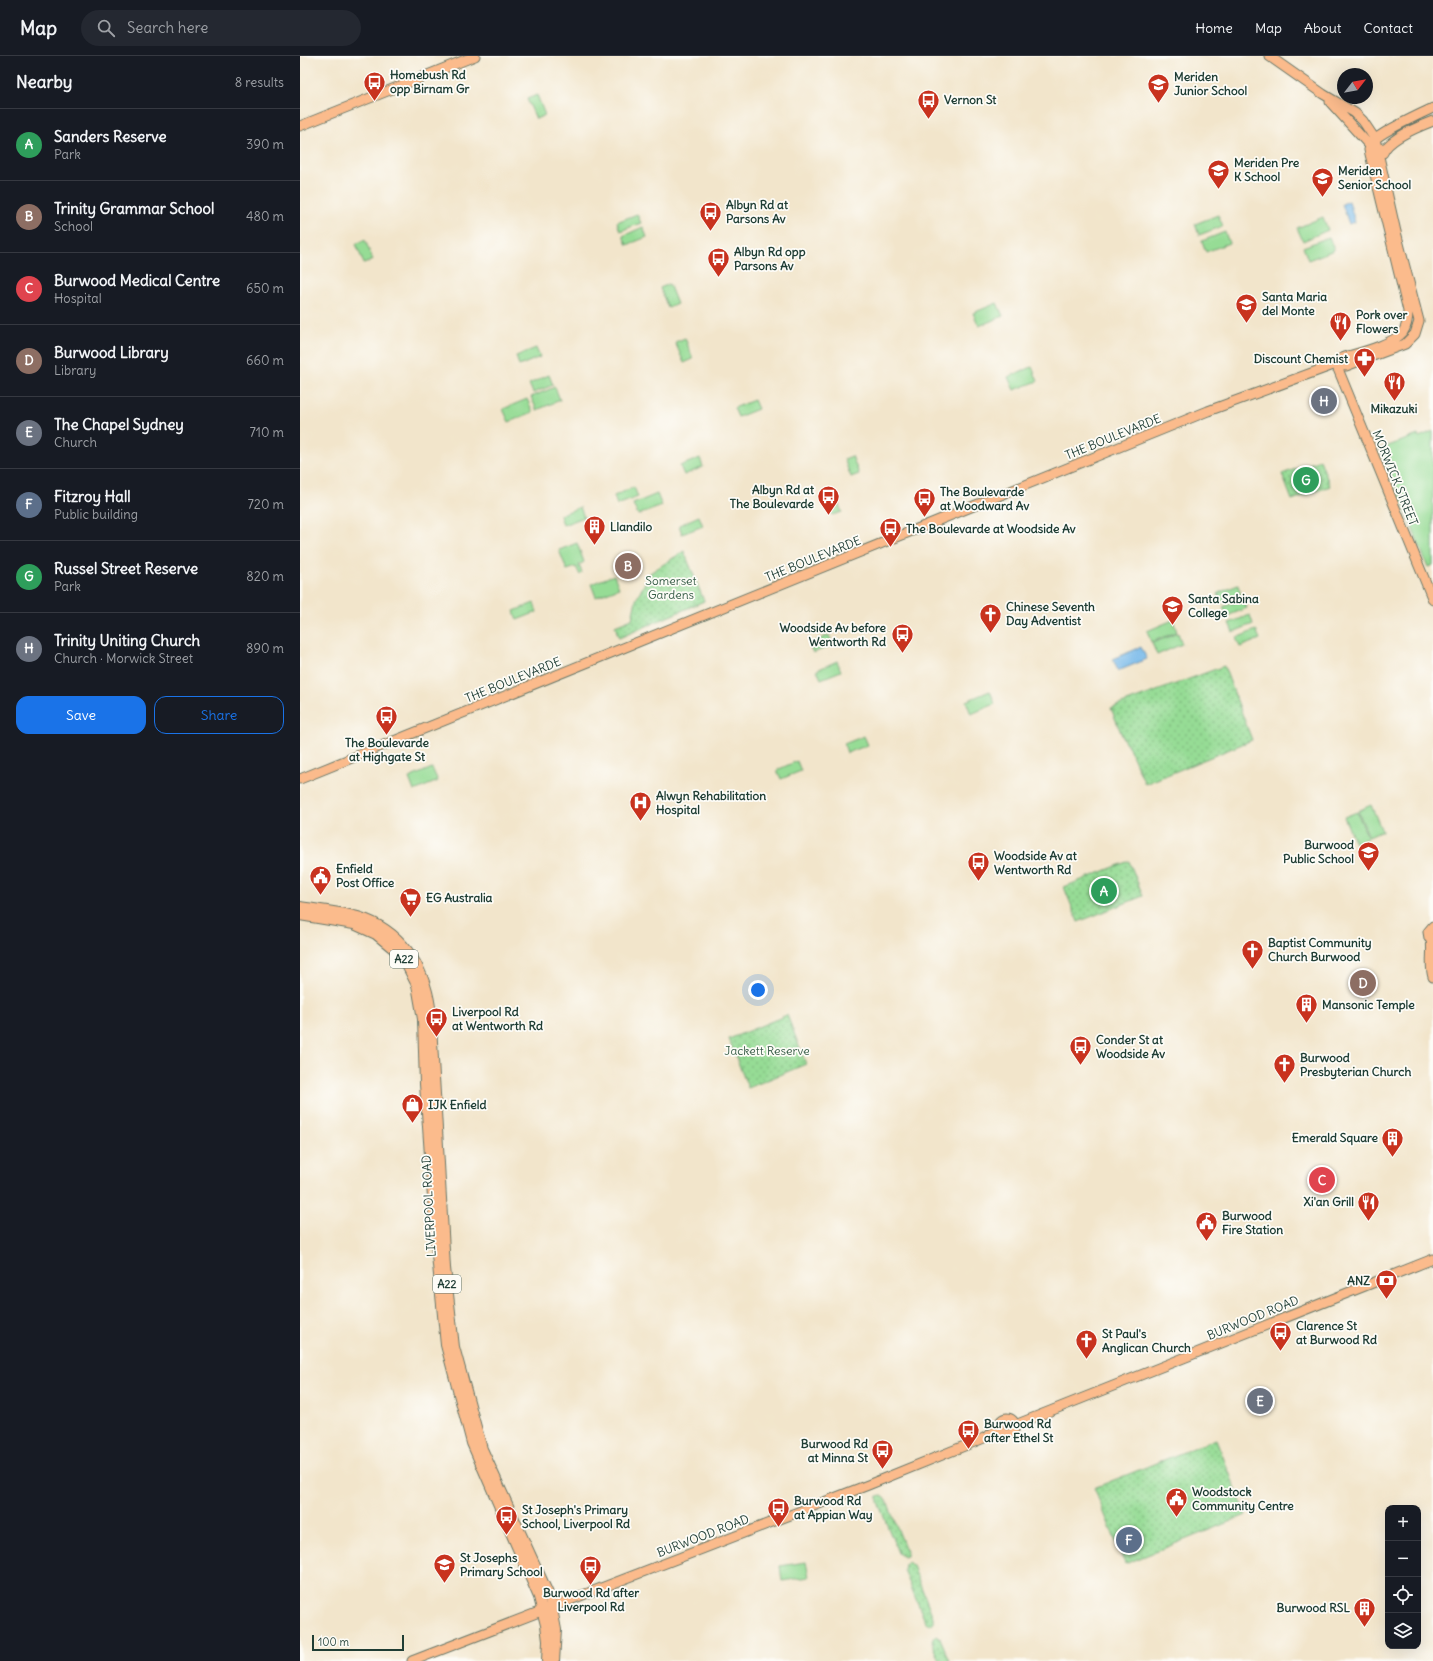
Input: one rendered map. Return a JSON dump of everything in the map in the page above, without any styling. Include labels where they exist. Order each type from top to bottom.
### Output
[{"type":"highway","name":"LIVERPOOL ROAD","points":[[300,907],[358,917],[383,928],[395,937],[409,952],[422,976],[430,1007],[445,1268],[454,1347],[482,1448],[550,1598],[548,1609],[547,1661]]},
{"type":"highway","name":"LIVERPOOL ROAD","points":[[300,915],[354,924],[376,934],[399,953],[417,985],[422,1019],[436,1255],[446,1345],[472,1443],[539,1597],[548,1609],[556,1630],[554,1661]]},
{"type":"main road","points":[[300,126],[474,56]]},
{"type":"main road","points":[[1269,56],[1355,114],[1363,121],[1377,145],[1396,232],[1419,321],[1417,327],[1411,328],[1397,340],[1388,342]]},
{"type":"main road","points":[[1324,94],[1362,138],[1370,156]]},
{"type":"main road","points":[[1370,156],[1377,145],[1410,119],[1433,108]]},
{"type":"main road","points":[[1362,138],[1377,145],[1433,121]]},
{"type":"main road","name":"THE BOULEVARDE","points":[[300,779],[1208,411],[1336,364],[1342,358],[1388,342],[1404,331],[1408,322],[1408,311],[1370,156]]},
{"type":"main road","name":"THE BOULEVARDE","points":[[1336,364],[1346,366],[1396,348],[1411,339],[1417,327]]},
{"type":"main road","name":"MORWICK STREET","points":[[1336,364],[1433,600]]},
{"type":"main road","points":[[1433,926],[1428,932],[1429,938],[1432,940],[1433,945],[1431,962],[1433,977]]},
{"type":"main road","name":"BURWOOD ROAD","points":[[412,1661],[868,1485],[984,1438],[1000,1429],[1000,1422],[1005,1418],[1011,1419],[1014,1425],[1433,1259]]},
{"type":"green space","points":[[537,95],[545,115],[536,119],[527,99]]},
{"type":"green space","points":[[637,214],[641,223],[620,231],[617,222]]},
{"type":"green space","points":[[1218,215],[1223,226],[1199,235],[1195,224]]},
{"type":"green space","points":[[1323,217],[1328,230],[1303,241],[1297,228]]},
{"type":"green space","points":[[643,227],[647,237],[627,245],[623,236]]},
{"type":"green space","points":[[1225,232],[1229,243],[1206,252],[1202,241]]},
{"type":"green space","points":[[1329,237],[1334,250],[1308,260],[1303,247]]},
{"type":"green space","points":[[365,240],[373,260],[364,264],[356,244]]},
{"type":"green space","points":[[669,284],[677,304],[668,308],[660,288]]},
{"type":"green space","points":[[997,303],[1003,316],[979,326],[973,313]]},
{"type":"green space","points":[[685,338],[693,359],[684,363],[675,342]]},
{"type":"green space","points":[[536,348],[540,357],[519,366],[516,356]]},
{"type":"green space","points":[[1032,367],[1038,381],[1014,390],[1008,377]]},
{"type":"green space","points":[[549,375],[553,385],[533,393],[529,384]]},
{"type":"green space","points":[[555,387],[560,400],[537,410],[531,397]]},
{"type":"green space","points":[[527,399],[533,412],[509,422],[503,409]]},
{"type":"green space","points":[[754,400],[758,409],[738,417],[734,408]]},
{"type":"green space","points":[[1433,431],[1433,565],[1428,567],[1380,449]]},
{"type":"green space","points":[[852,456],[859,474],[851,477],[844,459]]},
{"type":"green space","points":[[700,458],[703,467],[684,475],[680,466]]},
{"type":"green space","points":[[1320,460],[1330,486],[1292,500],[1282,474]]},
{"type":"green space","points":[[634,487],[638,497],[617,505],[614,496]]},
{"type":"green space","points":[[833,491],[842,512],[832,515],[824,495]]},
{"type":"green space","points":[[657,494],[662,506],[638,515],[633,504]]},
{"type":"green space","points":[[580,507],[584,517],[563,525],[560,515]]},
{"type":"green space","points":[[699,516],[703,526],[682,534],[679,525]]},
{"type":"green space","points":[[577,543],[584,562],[579,565],[582,573],[580,575],[576,567],[567,570],[559,550]]},
{"type":"green space","name":"Somerset Gardens","points":[[684,551],[704,601],[619,638],[615,626],[632,619],[636,600],[650,573]]},
{"type":"green space","points":[[614,575],[619,588],[596,597],[591,584]]},
{"type":"green space","points":[[1238,585],[1241,595],[1221,603],[1218,593]]},
{"type":"green space","points":[[1243,599],[1247,608],[1227,616],[1223,607]]},
{"type":"green space","points":[[534,603],[537,612],[517,620],[514,611]]},
{"type":"green space","points":[[1250,615],[1253,624],[1233,632],[1229,623]]},
{"type":"green space","points":[[1173,620],[1177,632],[1151,642],[1147,631]]},
{"type":"green space","points":[[1256,630],[1260,639],[1240,647],[1236,638]]},
{"type":"green space","points":[[1178,633],[1182,644],[1157,655],[1152,643]]},
{"type":"green space","points":[[829,635],[833,645],[813,653],[809,644]]},
{"type":"green space","points":[[837,661],[841,671],[821,679],[817,670]]},
{"type":"green space","points":[[1224,666],[1252,740],[1145,784],[1127,743],[1125,743],[1111,708]]},
{"type":"green space","points":[[990,691],[995,704],[971,714],[966,701]]},
{"type":"green space","points":[[864,736],[868,745],[847,753],[844,744]]},
{"type":"green space","points":[[797,761],[801,771],[781,779],[777,770]]},
{"type":"green space","points":[[432,768],[438,781],[414,791],[409,778]]},
{"type":"green space","points":[[1371,805],[1382,831],[1369,837],[1358,811]]},
{"type":"green space","points":[[1357,812],[1368,838],[1355,843],[1344,817]]},
{"type":"green space","points":[[1129,861],[1143,896],[1078,922],[1064,887]]},
{"type":"green space","name":"Jackett Reserve","points":[[787,1015],[806,1064],[748,1088],[729,1039]]},
{"type":"green space","points":[[1216,1439],[1246,1515],[1125,1564],[1094,1488]]},
{"type":"green space","points":[[881,1495],[886,1499],[906,1550],[906,1556],[903,1557],[898,1553],[878,1502],[878,1496]]},
{"type":"green space","points":[[806,1562],[809,1577],[782,1581],[780,1566]]},
{"type":"green space","points":[[908,1562],[913,1566],[933,1617],[933,1623],[930,1625],[925,1621],[904,1570],[905,1564]]},
{"type":"green space","points":[[936,1635],[940,1638],[950,1661],[940,1661],[932,1641]]},
{"type":"water","points":[[1349,201],[1355,222],[1349,224],[1342,204]]},
{"type":"water","points":[[1141,647],[1147,659],[1118,671],[1113,659]]},
{"type":"place","name":"Homebush Rd opp Birnam Gr","points":[[375,102]]},
{"type":"place","name":"Meriden Junior School","points":[[1158,104]]},
{"type":"place","name":"Vernon St","points":[[928,120]]},
{"type":"place","name":"Meriden Pre K School","points":[[1218,190]]},
{"type":"place","name":"Meriden Senior School","points":[[1322,198]]},
{"type":"place","name":"Albyn Rd at Parsons Av","points":[[711,232]]},
{"type":"place","name":"Albyn Rd opp Parsons Av","points":[[719,278]]},
{"type":"place","name":"Santa Maria del Monte","points":[[1246,324]]},
{"type":"place","name":"Pork over Flowers","points":[[1341,342]]},
{"type":"place","name":"Discount Chemist","points":[[1364,378]]},
{"type":"place","name":"Trinity Uniting Church","points":[[1324,401]]},
{"type":"place","name":"Mikazuki","points":[[1394,402]]},
{"type":"place","name":"Russel Street Reserve","points":[[1306,480]]},
{"type":"place","name":"Albyn Rd at The Boulevarde","points":[[829,516]]},
{"type":"place","name":"The Boulevarde at Woodward Av","points":[[924,518]]},
{"type":"place","name":"Llandilo","points":[[595,546]]},
{"type":"place","name":"The Boulevarde at Woodside Av","points":[[890,548]]},
{"type":"place","name":"Trinity Grammar School","points":[[628,566]]},
{"type":"place","name":"Santa Sabina College","points":[[1172,626]]},
{"type":"place","name":"Chinese Seventh Day Adventist","points":[[990,634]]},
{"type":"place","name":"Woodside Av before Wentworth Rd","points":[[902,654]]},
{"type":"place","name":"The Boulevarde at Highgate St","points":[[387,736]]},
{"type":"place","name":"Alwyn Rehabilitation Hospital","points":[[640,822]]},
{"type":"place","name":"Burwood Public School","points":[[1369,872]]},
{"type":"place","name":"Woodside Av at Wentworth Rd","points":[[978,882]]},
{"type":"place","name":"Sanders Reserve","points":[[1104,891]]},
{"type":"place","name":"Enfield Post Office","points":[[321,896]]},
{"type":"place","name":"EG Australia","points":[[411,918]]},
{"type":"place","name":"Baptist Community Church Burwood","points":[[1252,970]]},
{"type":"place","name":"Burwood Library","points":[[1363,983]]},
{"type":"place","name":"Mansonic Temple","points":[[1306,1024]]},
{"type":"place","name":"Liverpool Rd at Wentworth Rd","points":[[437,1038]]},
{"type":"place","name":"Conder St at Woodside Av","points":[[1081,1066]]},
{"type":"place","name":"Burwood Presbyterian Church","points":[[1285,1084]]},
{"type":"place","name":"IJK Enfield","points":[[412,1124]]},
{"type":"place","name":"Emerald Square","points":[[1393,1158]]},
{"type":"place","name":"Burwood Medical Centre","points":[[1322,1180]]},
{"type":"place","name":"Xi'an Grill","points":[[1369,1222]]},
{"type":"place","name":"Burwood Fire Station","points":[[1207,1242]]},
{"type":"place","name":"ANZ","points":[[1386,1300]]},
{"type":"place","name":"Clarence St at Burwood Rd","points":[[1280,1352]]},
{"type":"place","name":"St Paul's Anglican Church","points":[[1086,1360]]},
{"type":"place","name":"The Chapel Sydney","points":[[1260,1401]]},
{"type":"place","name":"Burwood Rd after Ethel St","points":[[969,1450]]},
{"type":"place","name":"Burwood Rd at Minna St","points":[[883,1470]]},
{"type":"place","name":"Woodstock Community Centre","points":[[1177,1518]]},
{"type":"place","name":"Burwood Rd at Appian Way","points":[[779,1528]]},
{"type":"place","name":"St Joseph's Primary School, Liverpool Rd","points":[[507,1536]]},
{"type":"place","name":"Fitzroy Hall","points":[[1129,1540]]},
{"type":"place","name":"St Josephs Primary School","points":[[444,1584]]},
{"type":"place","name":"Burwood Rd after Liverpool Rd","points":[[591,1586]]},
{"type":"place","name":"Burwood RSL","points":[[1365,1628]]}]
